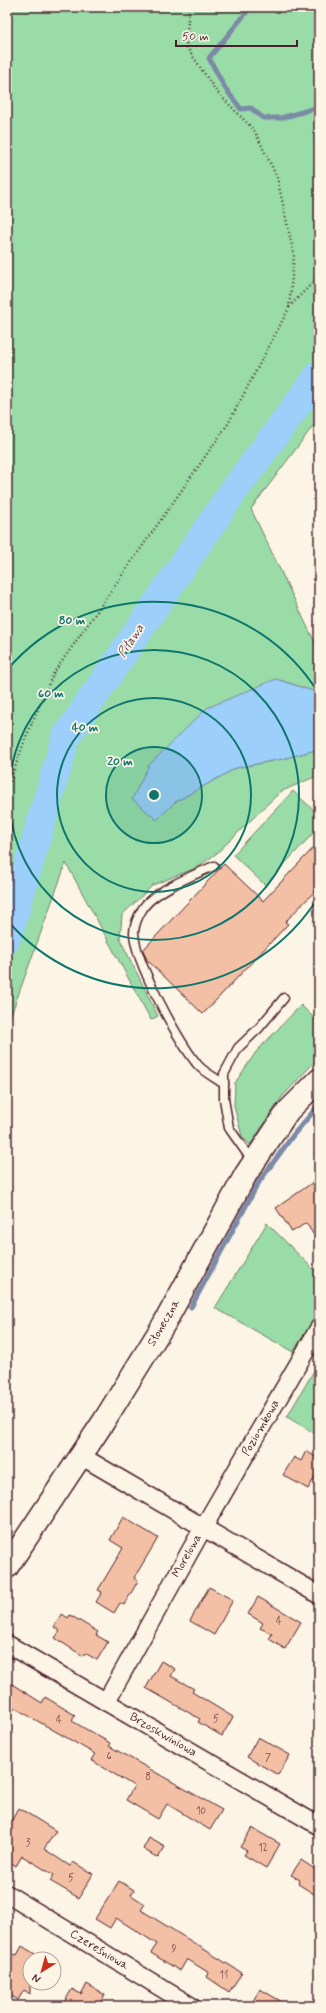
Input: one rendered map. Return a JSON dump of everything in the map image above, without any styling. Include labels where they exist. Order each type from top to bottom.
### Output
[{"type":"street","name":"Słoneczna","points":[[7,1567],[81,1456],[164,1324],[254,1162],[288,1111],[319,1080]]},
{"type":"street","name":"Poziomkowa","points":[[203,1528],[319,1328]]},
{"type":"street","points":[[81,1456],[203,1528]]},
{"type":"street","name":"Morelowa","points":[[106,1702],[203,1528],[319,1595]]},
{"type":"street","name":"Brzoskwiniowa","points":[[7,1644],[319,1826]]},
{"type":"street","name":"Czereśniowa","points":[[7,1894],[191,2006]]},
{"type":"lane","points":[[214,866],[182,880],[157,896],[142,908],[134,931],[135,944],[146,974],[184,1042],[198,1065],[224,1084]]},
{"type":"lane","points":[[254,1162],[229,1128],[224,1099],[224,1074],[238,1048],[259,1028],[284,998]]},
{"type":"path","points":[[189,7],[186,46],[216,91],[254,130],[277,177],[294,255],[289,308]]},
{"type":"path","points":[[7,789],[26,737],[53,674],[228,424],[289,308],[319,276]]},
{"type":"green space","points":[[7,7],[319,7],[319,418],[251,509],[319,651],[319,693],[276,679],[157,819],[175,802],[236,768],[282,759],[319,749],[319,775],[280,792],[217,853],[198,867],[153,885],[122,915],[120,939],[158,1016],[151,1020],[66,863],[7,1026]]},
{"type":"green space","points":[[293,791],[319,815],[319,827],[265,885],[233,855]]},
{"type":"green space","points":[[301,1005],[319,1023],[319,1057],[282,1097],[250,1145],[242,1136],[234,1106],[235,1083],[256,1052]]},
{"type":"green space","points":[[267,1223],[319,1275],[319,1313],[293,1352],[215,1308]]},
{"type":"green space","points":[[319,1362],[319,1436],[287,1417]]},
{"type":"water","points":[[276,679],[319,693],[319,749],[282,759],[236,768],[175,802],[157,820],[132,799],[149,765],[207,708]]},
{"type":"building","points":[[319,842],[319,887],[285,922],[288,924],[203,1014],[147,960],[143,950],[224,864],[263,901]]},
{"type":"building","points":[[319,1178],[319,1243],[306,1223],[292,1232],[276,1208]]},
{"type":"building","points":[[306,1451],[319,1459],[319,1470],[308,1489],[283,1475],[294,1457],[301,1461]]},
{"type":"building","points":[[123,1517],[158,1538],[134,1578],[138,1581],[124,1605],[120,1603],[114,1613],[96,1602],[102,1592],[98,1590],[123,1548],[110,1540]]},
{"type":"building","points":[[209,1587],[233,1600],[214,1635],[190,1621]]},
{"type":"building","points":[[258,1597],[301,1622],[285,1649],[269,1639],[272,1634],[260,1628],[263,1623],[248,1614]]},
{"type":"building","points":[[62,1614],[68,1618],[70,1615],[98,1632],[96,1635],[108,1642],[97,1660],[85,1653],[83,1656],[55,1638],[60,1631],[54,1627]]},
{"type":"building","points":[[161,1661],[175,1669],[171,1676],[194,1689],[192,1692],[233,1717],[222,1736],[198,1722],[200,1719],[146,1688]]},
{"type":"building","points":[[7,1681],[42,1703],[45,1697],[75,1715],[72,1721],[110,1743],[109,1746],[222,1810],[210,1830],[167,1804],[158,1819],[126,1800],[134,1786],[91,1760],[95,1754],[15,1708],[7,1721]]},
{"type":"building","points":[[258,1737],[290,1755],[278,1775],[247,1757]]},
{"type":"building","points":[[19,1808],[56,1831],[44,1849],[70,1866],[73,1862],[93,1874],[79,1898],[50,1881],[54,1875],[22,1856],[16,1866],[7,1860],[7,1828]]},
{"type":"building","points":[[252,1828],[280,1844],[266,1868],[244,1855],[247,1851],[240,1847]]},
{"type":"building","points":[[149,1838],[165,1847],[158,1858],[143,1849]]},
{"type":"building","points":[[301,1860],[319,1872],[319,1897],[298,1884],[300,1880],[291,1875]]},
{"type":"building","points":[[119,1881],[134,1890],[131,1895],[145,1904],[141,1910],[242,1973],[229,1992],[207,1977],[209,1973],[187,1959],[180,1971],[151,1953],[157,1944],[116,1918],[110,1928],[95,1919]]},
{"type":"building","points":[[22,1946],[30,1951],[22,1951],[22,1991],[23,1991],[18,2000],[7,1993],[7,1966],[14,1954],[17,1955]]},
{"type":"building","points":[[87,1984],[105,1995],[100,2006],[62,2006],[72,1989],[81,1994]]},
{"type":"building","points":[[260,1989],[289,2006],[250,2006]]},
{"type":"waterway","points":[[248,7],[246,13],[209,58],[225,88],[241,109],[251,108],[263,118],[281,118],[319,107]]},
{"type":"waterway","name":"Piława","points":[[7,938],[66,737],[232,493],[319,375]]},
{"type":"waterway","points":[[191,1307],[259,1182],[294,1134],[319,1105]]}]
